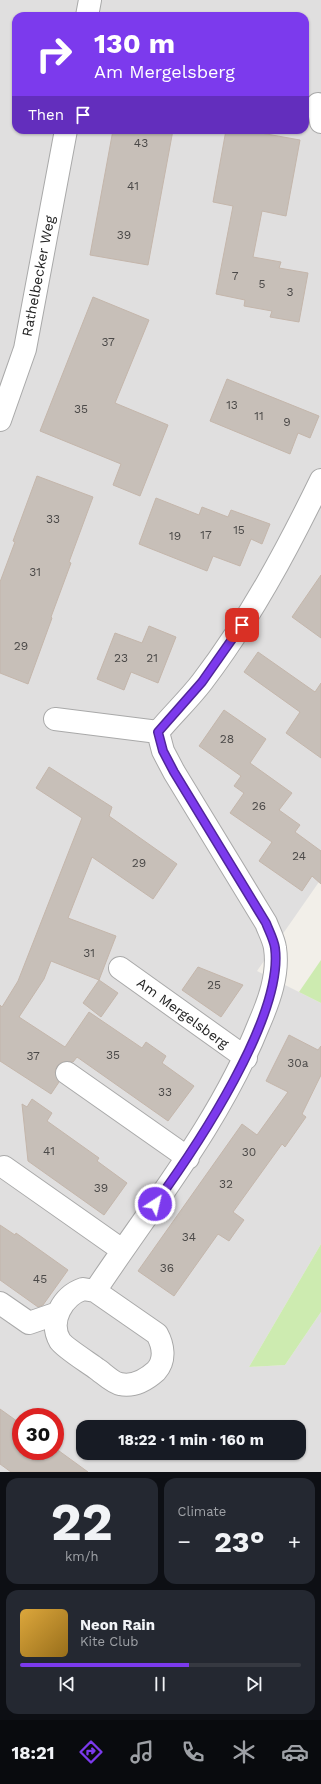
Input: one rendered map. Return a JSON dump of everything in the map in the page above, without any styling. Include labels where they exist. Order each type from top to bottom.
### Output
[{"type":"street","points":[[88,12],[90,0]]},
{"type":"street","name":"Rathelbecker Weg","points":[[0,420],[24,349],[65,134]]},
{"type":"street","points":[[55,719],[158,732],[202,682],[250,613],[302,519],[321,480]]},
{"type":"street","name":"Am Mergelsberg","points":[[95,1291],[122,1250],[188,1158],[246,1058],[270,997],[274,972],[276,948],[266,923],[174,772],[163,751],[158,732]]},
{"type":"street","name":"Am Mergelsberg","points":[[120,968],[246,1058]]},
{"type":"street","points":[[67,1073],[188,1158]]},
{"type":"street","points":[[4,1167],[122,1250]]},
{"type":"street","points":[[83,1289],[95,1291],[157,1334],[163,1345],[163,1356],[157,1369],[146,1379],[135,1384],[119,1384],[61,1342],[56,1330],[58,1313],[64,1301],[73,1293],[83,1289]]},
{"type":"street","points":[[0,1303],[29,1323],[58,1313]]},
{"type":"shaded area","points":[[0,0],[321,0],[321,879],[257,971],[321,1003],[321,1244],[249,1367],[285,1365],[321,1312],[321,1472],[0,1472]]},
{"type":"green space","points":[[321,960],[321,1003],[299,992]]},
{"type":"green space","points":[[321,1244],[321,1312],[285,1365],[249,1367]]},
{"type":"building","points":[[112,134],[172,134],[148,265],[90,255]]},
{"type":"building","points":[[225,134],[266,134],[300,140],[286,216],[262,211],[253,257],[281,262],[279,268],[308,273],[299,322],[270,317],[272,311],[244,306],[245,300],[216,294],[233,206],[213,202]]},
{"type":"building","points":[[93,297],[149,320],[115,403],[168,425],[140,496],[113,485],[121,464],[40,431]]},
{"type":"building","points":[[227,379],[319,416],[310,438],[298,433],[290,454],[210,421]]},
{"type":"building","points":[[37,476],[93,497],[69,562],[71,563],[28,684],[0,673],[0,582],[15,542],[13,541]]},
{"type":"building","points":[[156,498],[199,515],[202,507],[228,517],[231,510],[270,524],[262,544],[251,539],[240,566],[213,556],[207,571],[139,544]]},
{"type":"building","points":[[321,575],[321,638],[292,617]]},
{"type":"building","points":[[149,626],[176,637],[158,683],[131,672],[124,690],[97,679],[115,633],[142,643]]},
{"type":"building","points":[[258,652],[315,692],[321,683],[321,758],[286,733],[300,712],[244,672]]},
{"type":"building","points":[[224,710],[266,739],[250,763],[292,793],[279,810],[300,825],[295,832],[321,851],[321,884],[312,876],[302,891],[259,861],[272,842],[230,813],[244,793],[234,786],[241,776],[199,746]]},
{"type":"building","points":[[49,767],[112,807],[109,816],[177,864],[153,899],[92,857],[68,918],[116,936],[99,980],[51,961],[44,979],[19,1017],[65,1047],[89,1012],[142,1048],[146,1042],[166,1056],[162,1063],[194,1086],[168,1121],[77,1057],[73,1062],[62,1062],[57,1066],[55,1072],[59,1082],[51,1094],[0,1061],[0,1005],[2,1007],[18,981],[82,818],[36,788]]},
{"type":"building","points":[[198,967],[243,985],[221,1017],[182,990]]},
{"type":"building","points":[[99,980],[118,993],[101,1017],[83,1003]]},
{"type":"building","points":[[289,1035],[318,1050],[321,1046],[321,1075],[302,1114],[306,1117],[285,1147],[282,1144],[233,1212],[244,1220],[229,1241],[218,1234],[174,1296],[138,1271],[242,1124],[257,1135],[288,1092],[266,1081]]},
{"type":"building","points":[[32,1099],[52,1113],[47,1121],[99,1158],[97,1161],[127,1183],[104,1215],[28,1161],[22,1104],[27,1107]]},
{"type":"building","points":[[0,1225],[15,1235],[16,1233],[68,1270],[43,1305],[38,1307],[0,1280]]},
{"type":"building","points":[[0,1409],[12,1418],[12,1460],[64,1460],[64,1455],[88,1472],[11,1472],[0,1464]]},
{"type":"route","points":[[155,1204],[188,1158],[246,1058],[270,997],[274,972],[276,948],[266,923],[174,772],[163,751],[158,732],[202,682],[242,625]]}]
